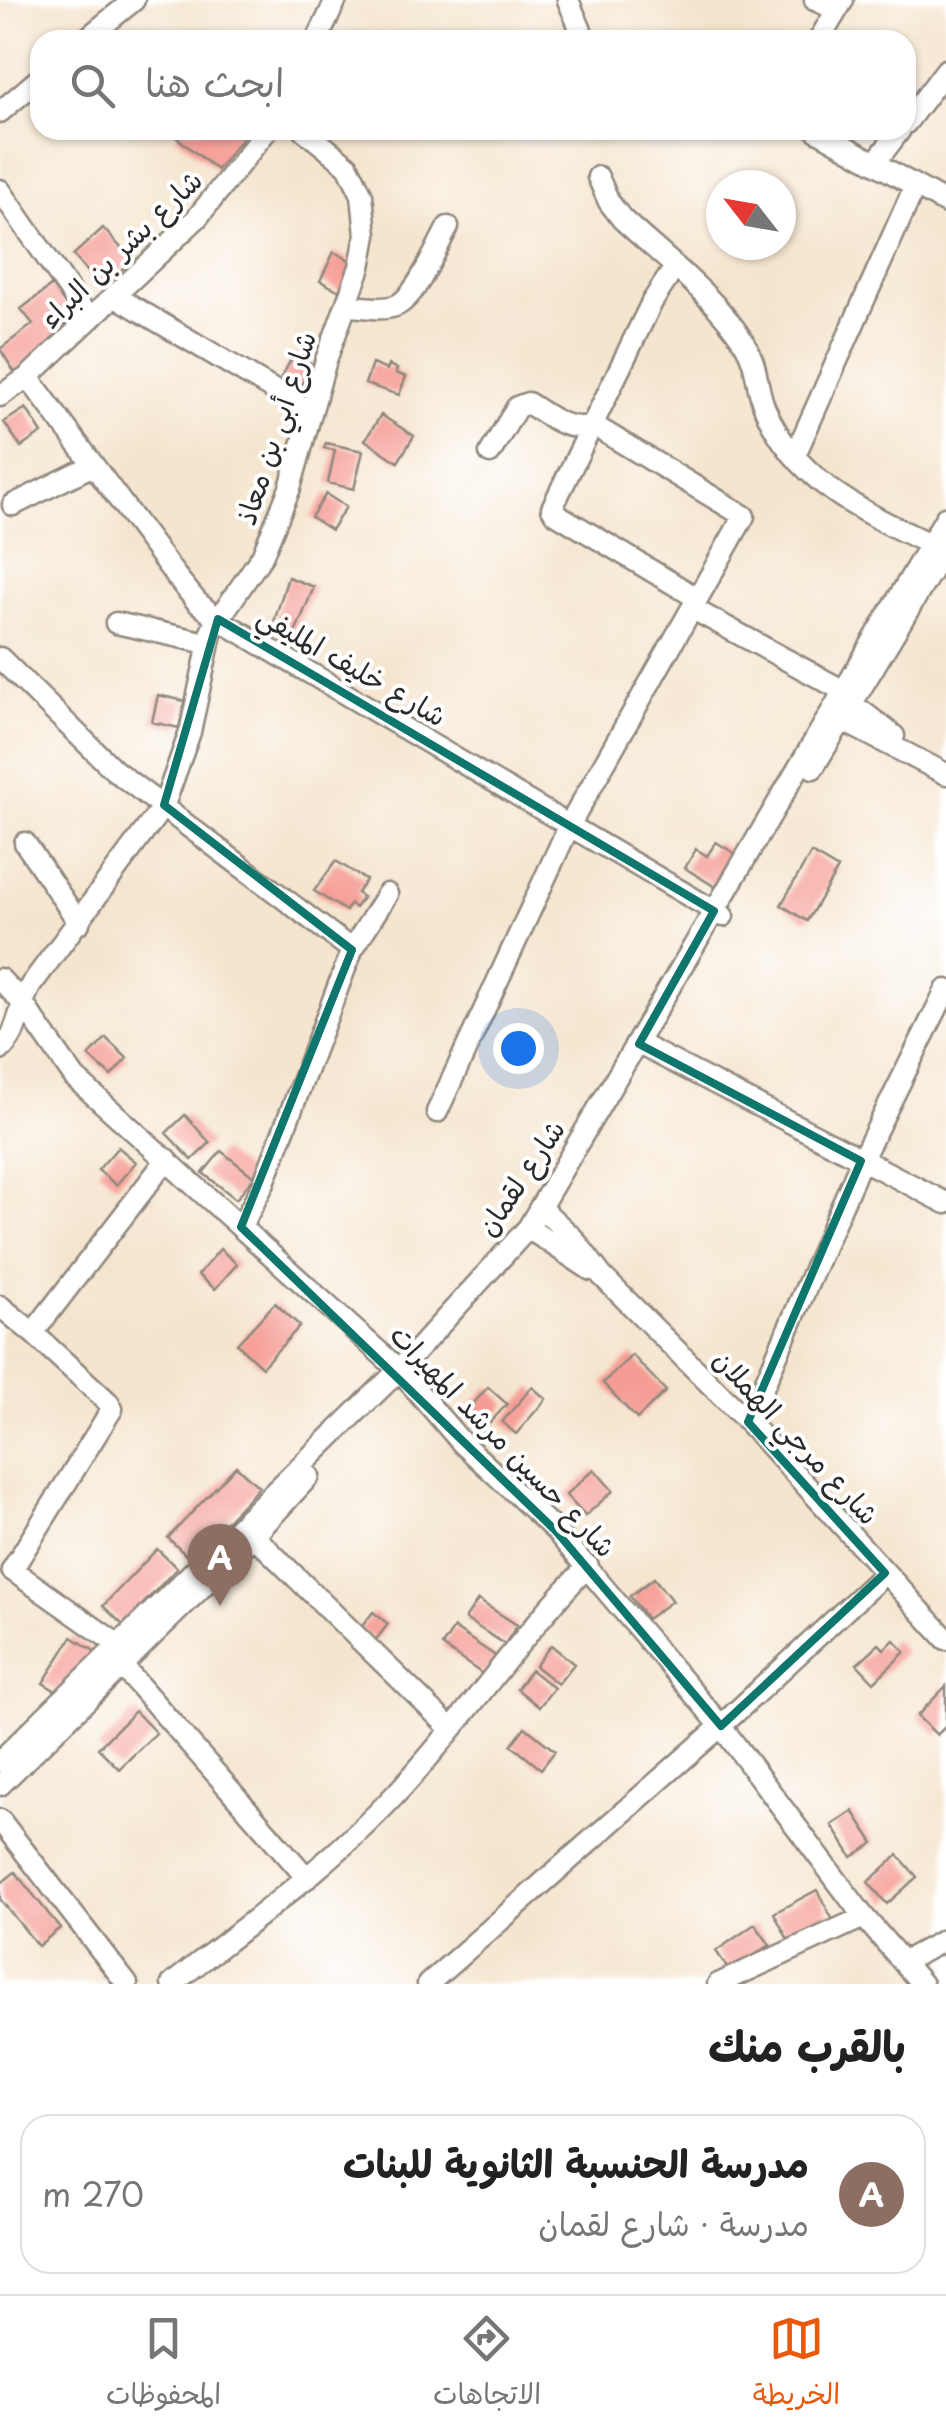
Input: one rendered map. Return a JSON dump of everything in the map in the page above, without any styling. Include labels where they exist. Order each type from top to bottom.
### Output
[{"type":"street","points":[[322,30],[336,0]]},
{"type":"street","points":[[568,0],[581,30]]},
{"type":"street","points":[[814,0],[840,5],[825,30]]},
{"type":"street","points":[[95,30],[121,3]]},
{"type":"street","points":[[916,110],[946,70]]},
{"type":"street","points":[[0,112],[30,86]]},
{"type":"street","name":"شارع بشر بن البراء","points":[[0,396],[28,376],[198,218],[259,140]]},
{"type":"street","name":"شارع أبي بن معاذ","points":[[0,1050],[16,1029],[21,1001],[164,806],[190,732],[207,643],[218,618],[248,578],[290,488],[366,236],[362,194],[348,166],[316,140]]},
{"type":"street","points":[[834,140],[946,203]]},
{"type":"street","points":[[875,163],[892,140]]},
{"type":"street","points":[[598,177],[608,202],[622,219],[717,309],[745,343],[766,412],[810,476],[831,493],[941,549]]},
{"type":"street","points":[[795,455],[915,186]]},
{"type":"street","points":[[0,190],[90,319]]},
{"type":"street","points":[[346,306],[394,306],[403,301],[448,227]]},
{"type":"street","points":[[674,267],[652,302],[553,501],[552,511],[946,774]]},
{"type":"street","points":[[114,296],[311,412]]},
{"type":"street","name":"شارع خليف المليفي","points":[[28,376],[196,602],[719,914]]},
{"type":"street","points":[[490,452],[517,407],[528,403],[568,426],[581,429],[593,424]]},
{"type":"street","points":[[438,1112],[570,824],[744,516],[593,424]]},
{"type":"street","points":[[13,505],[94,465]]},
{"type":"street","name":"شارع لقمان","points":[[0,1785],[254,1536],[532,1231],[644,1047],[841,704],[941,549],[946,517]]},
{"type":"street","points":[[116,624],[207,643]]},
{"type":"street","points":[[0,658],[114,770],[352,950]]},
{"type":"street","points":[[24,843],[79,923]]},
{"type":"street","points":[[241,1227],[263,1184],[352,950],[387,894]]},
{"type":"street","name":"شارع حسين مرشد المهيرات","points":[[0,980],[21,1001],[76,1078],[402,1375],[462,1442],[555,1530],[721,1726],[864,1917],[922,1984]]},
{"type":"street","points":[[748,1422],[861,1161],[946,990]]},
{"type":"street","points":[[644,1047],[946,1203]]},
{"type":"street","points":[[32,1333],[167,1159]]},
{"type":"street","name":"شارع مرجي الهملان","points":[[544,1211],[573,1238],[602,1276],[748,1422],[946,1639]]},
{"type":"street","name":"شارع مرجي الهملان","points":[[532,1231],[602,1276]]},
{"type":"street","points":[[0,1306],[112,1409],[6,1566],[117,1644]]},
{"type":"street","name":"شارع لقمان","points":[[0,1762],[117,1644],[402,1375]]},
{"type":"street","points":[[254,1536],[451,1729]]},
{"type":"street","points":[[172,1984],[307,1878],[406,1784],[521,1640],[588,1566]]},
{"type":"street","points":[[428,1984],[721,1726],[885,1573]]},
{"type":"street","points":[[123,1667],[307,1878]]},
{"type":"street","points":[[0,1820],[127,1984]]},
{"type":"street","points":[[718,1984],[864,1917]]},
{"type":"street","points":[[903,1962],[946,1939]]},
{"type":"highlighted area","points":[[218,619],[714,911],[639,1044],[861,1161],[748,1422],[885,1573],[721,1726],[555,1530],[241,1227],[352,950],[164,805]]},
{"type":"building","points":[[180,140],[241,140],[217,170]]},
{"type":"building","points":[[103,228],[132,260],[102,288],[73,255]]},
{"type":"building","points":[[334,252],[359,265],[344,293],[320,281]]},
{"type":"building","points":[[56,282],[68,306],[63,337],[17,376],[0,349],[33,324],[21,309]]},
{"type":"building","points":[[294,354],[312,364],[300,388],[281,378]]},
{"type":"building","points":[[372,364],[387,370],[389,365],[406,377],[399,395],[365,384]]},
{"type":"building","points":[[26,408],[42,433],[21,447],[4,422]]},
{"type":"building","points":[[381,415],[414,436],[398,462],[365,440]]},
{"type":"building","points":[[326,443],[363,451],[354,489],[328,483],[335,450],[324,448]]},
{"type":"building","points":[[326,494],[346,507],[331,530],[311,517]]},
{"type":"building","points":[[288,577],[314,587],[292,640],[277,633],[273,625]]},
{"type":"building","points":[[158,695],[185,701],[179,728],[152,722]]},
{"type":"building","points":[[716,842],[741,857],[720,890],[685,868],[696,849],[707,856]]},
{"type":"building","points":[[811,853],[838,869],[807,921],[781,905]]},
{"type":"building","points":[[336,861],[366,880],[357,893],[363,897],[355,908],[350,904],[346,911],[314,891]]},
{"type":"building","points":[[106,1038],[127,1058],[111,1076],[89,1056]]},
{"type":"building","points":[[185,1115],[210,1143],[192,1160],[166,1133]]},
{"type":"building","points":[[118,1147],[136,1162],[116,1185],[98,1170]]},
{"type":"building","points":[[221,1151],[254,1177],[236,1199],[203,1173]]},
{"type":"building","points":[[220,1249],[237,1264],[215,1289],[198,1275]]},
{"type":"building","points":[[275,1303],[300,1326],[262,1367],[237,1344]]},
{"type":"building","points":[[632,1355],[666,1391],[637,1419],[603,1383]]},
{"type":"building","points":[[488,1387],[507,1404],[482,1431],[464,1414]]},
{"type":"building","points":[[532,1387],[546,1399],[516,1434],[502,1422]]},
{"type":"building","points":[[236,1466],[259,1487],[190,1559],[168,1538]]},
{"type":"building","points":[[594,1469],[613,1491],[585,1516],[566,1495]]},
{"type":"building","points":[[157,1549],[177,1568],[123,1625],[103,1606]]},
{"type":"building","points":[[654,1578],[672,1601],[647,1619],[630,1596]]},
{"type":"building","points":[[478,1600],[517,1625],[505,1644],[465,1619]]},
{"type":"building","points":[[373,1612],[388,1624],[375,1641],[360,1629]]},
{"type":"building","points":[[454,1628],[497,1657],[484,1675],[442,1646]]},
{"type":"building","points":[[72,1637],[96,1652],[81,1677],[75,1673],[61,1694],[43,1683]]},
{"type":"building","points":[[894,1640],[905,1652],[874,1682],[857,1664],[879,1644],[884,1649]]},
{"type":"building","points":[[551,1645],[574,1664],[558,1684],[535,1666]]},
{"type":"building","points":[[531,1670],[554,1688],[539,1707],[517,1689]]},
{"type":"building","points":[[946,1686],[946,1726],[937,1735],[917,1716]]},
{"type":"building","points":[[135,1711],[156,1733],[119,1769],[98,1748]]},
{"type":"building","points":[[525,1727],[555,1751],[541,1769],[511,1745]]},
{"type":"building","points":[[853,1811],[874,1843],[852,1857],[832,1825]]},
{"type":"building","points":[[898,1855],[917,1877],[887,1904],[868,1882]]},
{"type":"building","points":[[15,1872],[60,1928],[38,1946],[0,1899],[0,1884]]},
{"type":"building","points":[[817,1890],[835,1924],[792,1947],[774,1913]]},
{"type":"building","points":[[755,1924],[770,1945],[730,1972],[716,1951]]},
{"type":"place","name":"مدرسة الحنسبة الثانوية للبنات","points":[[220,1606]]}]
